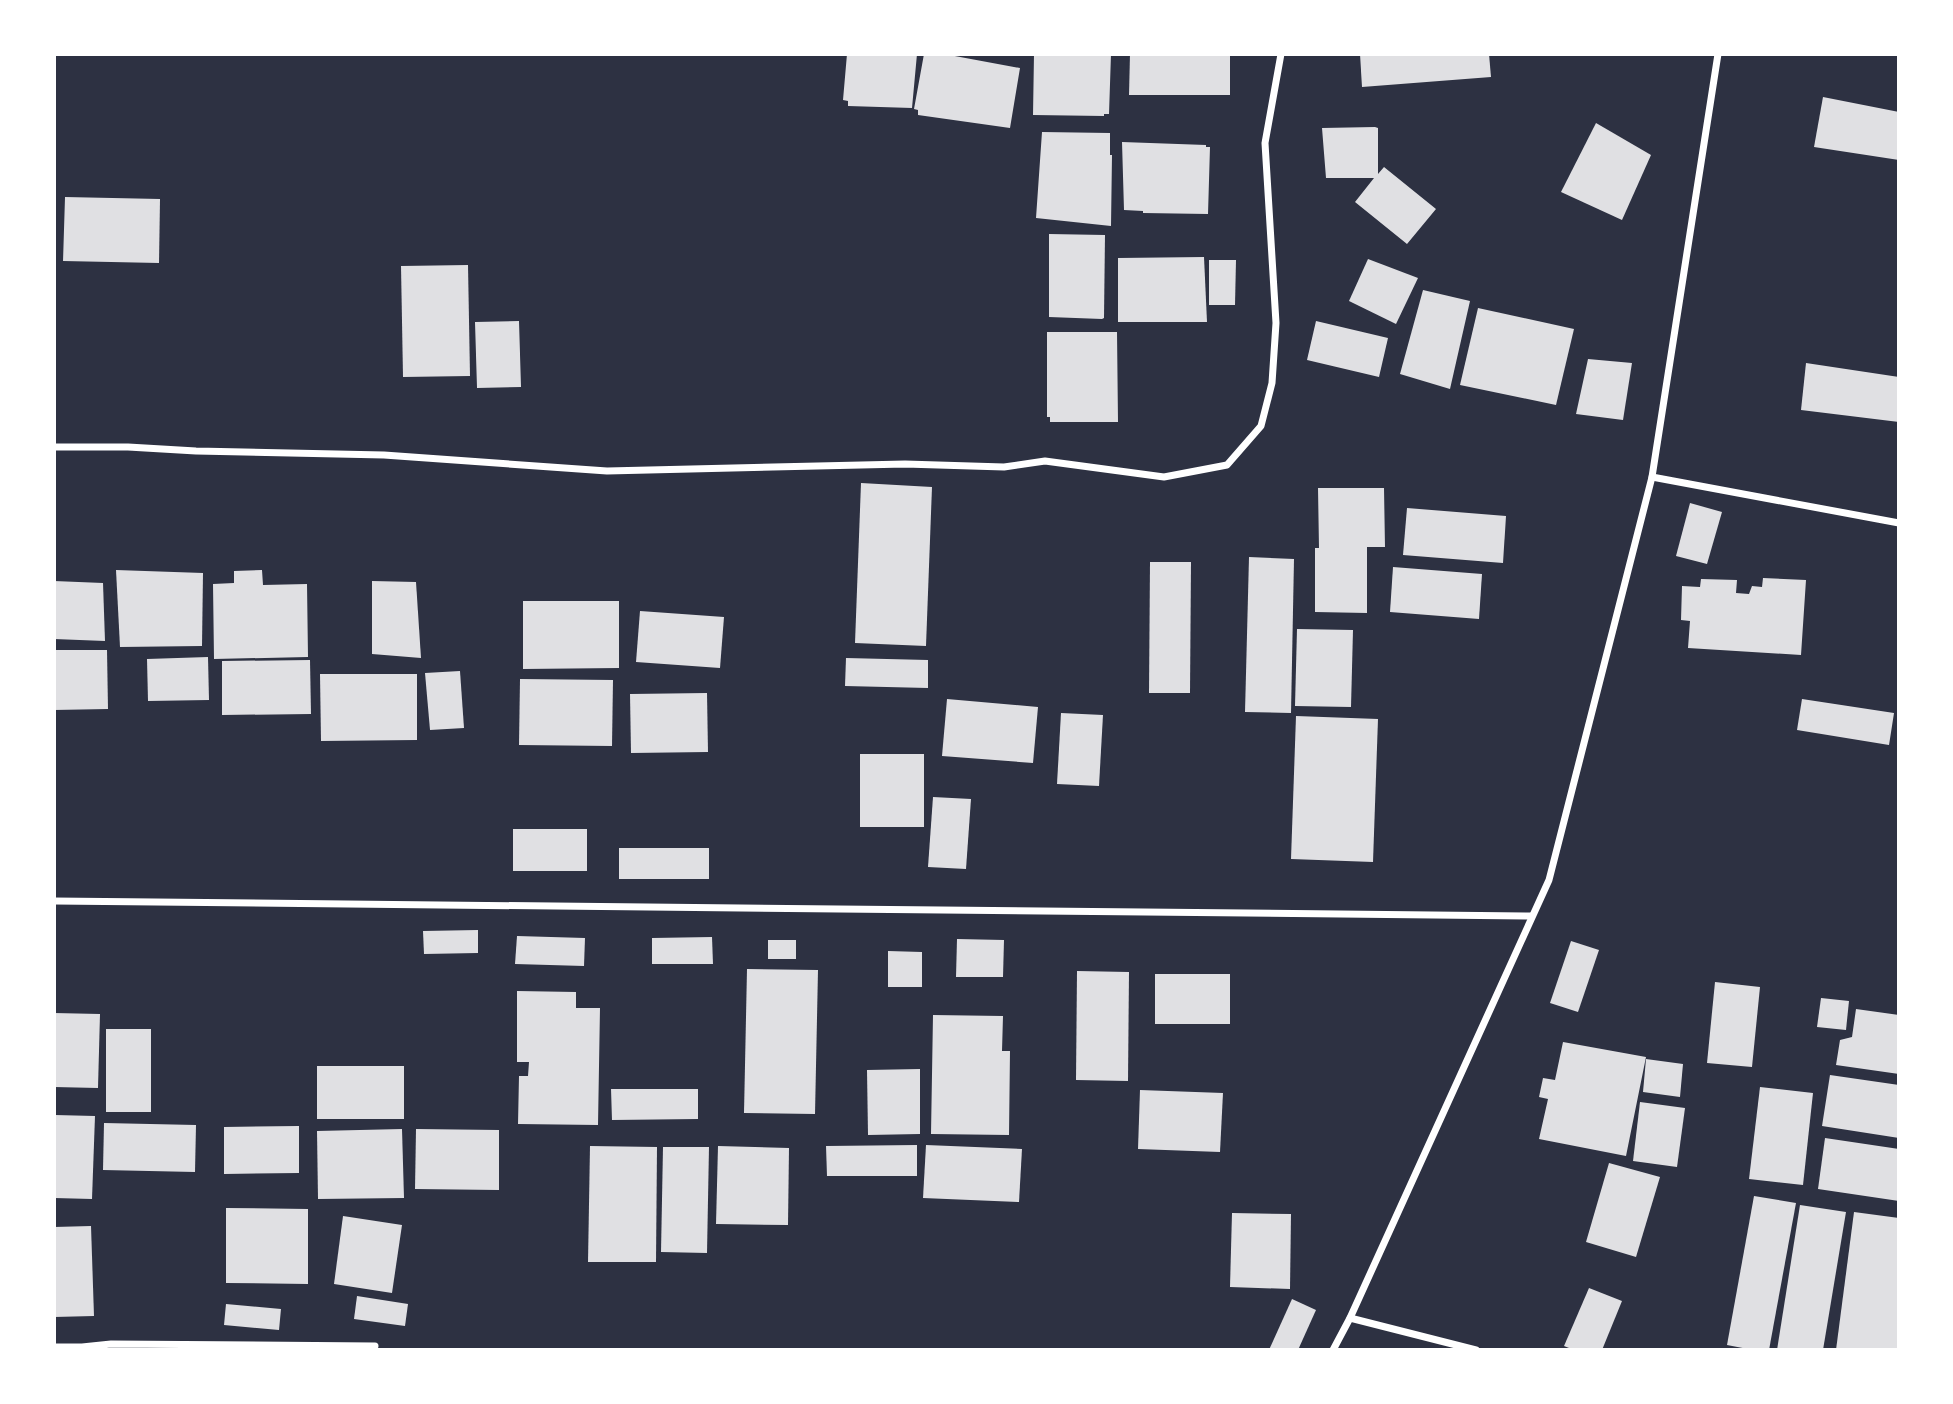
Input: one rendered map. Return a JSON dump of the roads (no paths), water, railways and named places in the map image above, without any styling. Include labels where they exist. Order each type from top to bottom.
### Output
[{"type":"street","points":[[54,447],[384,455],[607,471],[905,464],[1004,467],[1045,461],[1164,477],[1227,465],[1261,426],[1272,383],[1276,323],[1265,143],[1281,54]]},
{"type":"street","points":[[1333,1350],[1549,880],[1652,477],[1718,54]]},
{"type":"street","points":[[1652,477],[1899,523]]},
{"type":"street","points":[[54,901],[1531,916]]},
{"type":"street","points":[[1350,1318],[1476,1350]]},
{"type":"street","points":[[54,1347],[375,1346]]}]
